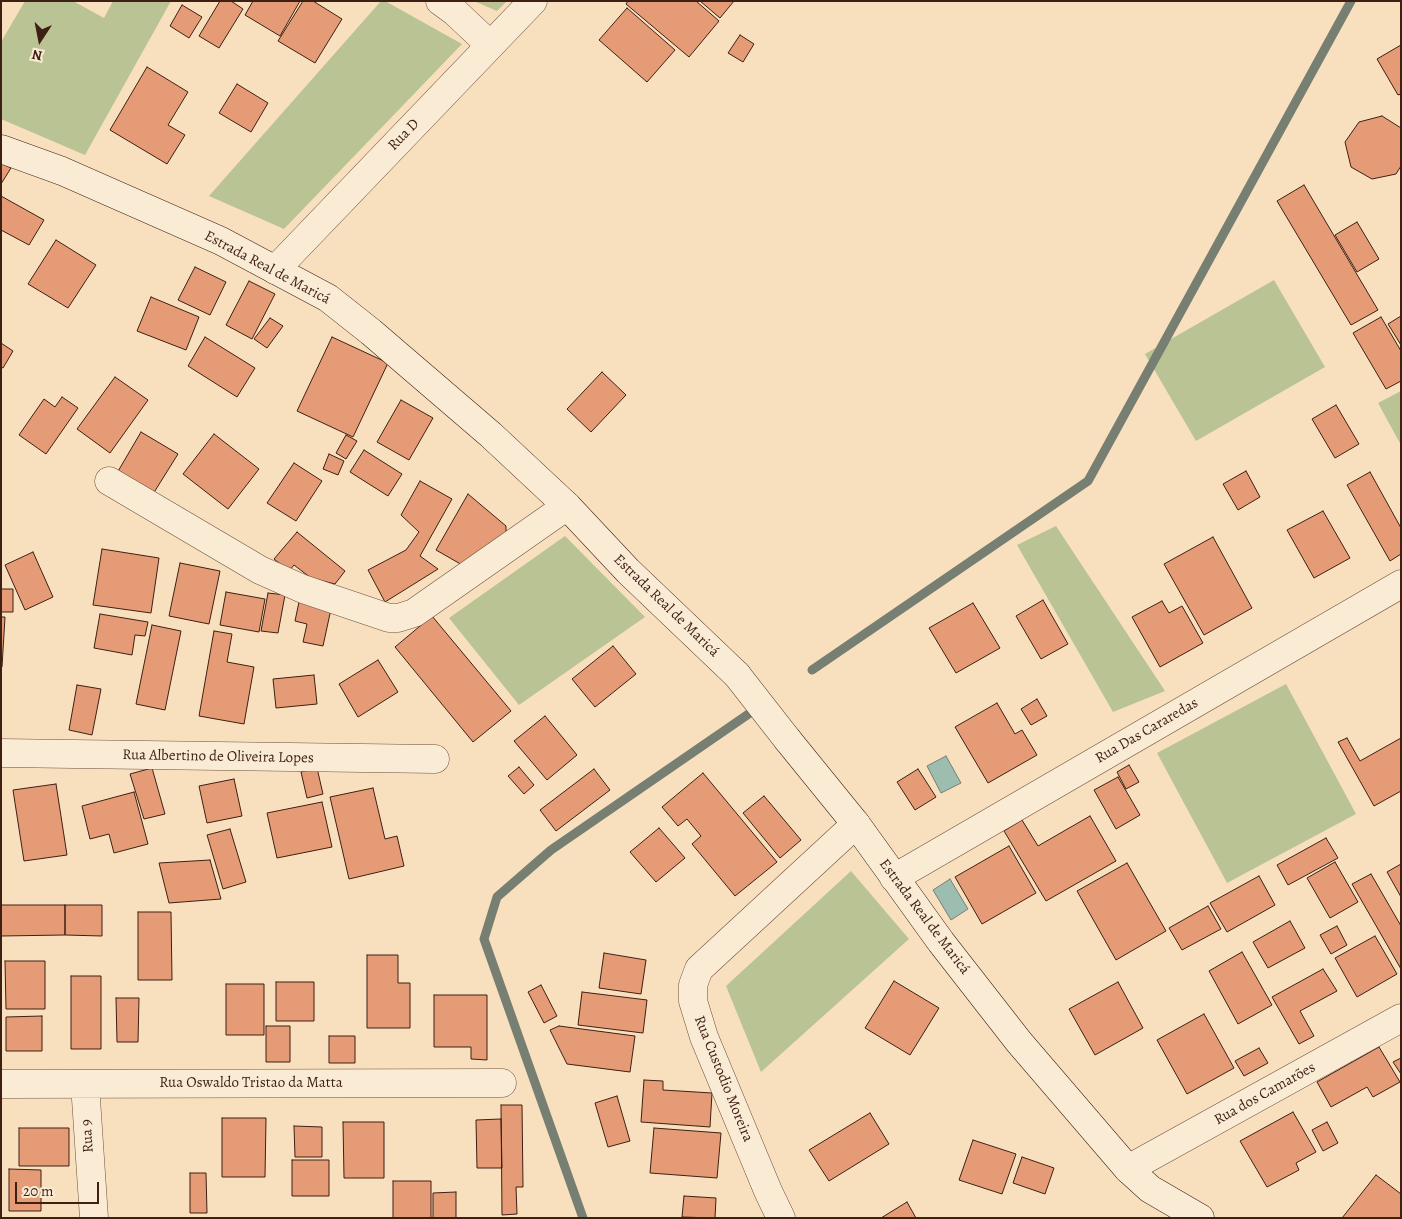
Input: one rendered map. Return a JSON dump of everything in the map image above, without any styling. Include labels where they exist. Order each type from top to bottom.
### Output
[{"type":"street","points":[[440,1],[455,12],[490,45]]},
{"type":"street","name":"Rua D","points":[[275,270],[532,1]]},
{"type":"street","name":"Estrada Real de Maricá","points":[[1,149],[62,171],[221,241],[328,298],[371,332],[491,435],[567,506],[628,571],[737,675],[856,824],[894,878],[1019,1042],[1128,1169],[1150,1189],[1200,1218]]},
{"type":"street","points":[[109,481],[260,570],[303,589],[389,618],[398,618],[414,613],[567,506]]},
{"type":"street","name":"Rua Das Cararedas","points":[[894,878],[1401,584]]},
{"type":"street","name":"Rua Albertino de Oliveira Lopes","points":[[1,753],[435,759]]},
{"type":"street","name":"Rua Custodio Moreira","points":[[781,1218],[704,1037],[693,1001],[693,985],[699,969],[856,824]]},
{"type":"street","name":"Rua dos Camarões","points":[[1128,1169],[1401,1018]]},
{"type":"street","name":"Rua Oswaldo Tristao da Matta","points":[[1,1084],[502,1083]]},
{"type":"street","name":"Rua 9","points":[[84,1084],[94,1218]]},
{"type":"green space","points":[[25,1],[73,1],[104,18],[113,1],[171,1],[85,155],[1,119],[1,42]]},
{"type":"green space","points":[[381,1],[385,1],[462,44],[284,229],[209,196]]},
{"type":"green space","points":[[474,1],[507,1],[497,11]]},
{"type":"green space","points":[[1274,280],[1325,367],[1196,441],[1145,354]]},
{"type":"green space","points":[[1401,391],[1401,445],[1378,403]]},
{"type":"green space","points":[[1056,526],[1165,691],[1113,712],[1017,545]]},
{"type":"green space","points":[[565,536],[645,617],[519,705],[449,618]]},
{"type":"green space","points":[[1286,684],[1356,814],[1227,883],[1157,753]]},
{"type":"green space","points":[[851,871],[909,939],[761,1072],[726,986]]},
{"type":"shaded area","points":[[946,756],[961,783],[941,793],[927,766]]},
{"type":"shaded area","points":[[950,879],[968,909],[951,920],[933,890]]},
{"type":"building","points":[[220,1],[231,1],[243,9],[219,48],[199,36]]},
{"type":"building","points":[[253,1],[300,1],[280,36],[245,15]]},
{"type":"building","points":[[303,1],[313,1],[342,19],[315,63],[278,41]]},
{"type":"building","points":[[628,1],[696,1],[719,21],[689,57],[626,4]]},
{"type":"building","points":[[700,1],[734,1],[720,18]]},
{"type":"building","points":[[182,5],[202,17],[189,38],[170,26]]},
{"type":"building","points":[[627,8],[675,50],[647,82],[599,40]]},
{"type":"building","points":[[740,35],[754,44],[743,62],[728,53]]},
{"type":"building","points":[[1401,45],[1401,94],[1398,95],[1377,59]]},
{"type":"building","points":[[147,67],[188,92],[168,125],[185,135],[167,164],[110,130]]},
{"type":"building","points":[[237,84],[268,103],[251,132],[219,113]]},
{"type":"building","points":[[1382,116],[1401,128],[1401,166],[1396,174],[1372,179],[1351,167],[1345,142],[1359,122]]},
{"type":"building","points":[[1,163],[11,168],[1,184]]},
{"type":"building","points":[[1304,185],[1378,310],[1351,325],[1277,201]]},
{"type":"building","points":[[1,196],[44,220],[29,245],[1,230]]},
{"type":"building","points":[[1357,222],[1379,259],[1357,272],[1335,235]]},
{"type":"building","points":[[56,240],[96,265],[68,308],[28,284]]},
{"type":"building","points":[[195,267],[226,282],[210,315],[178,300]]},
{"type":"building","points":[[249,281],[275,294],[252,339],[226,325]]},
{"type":"building","points":[[151,297],[199,317],[186,350],[137,331]]},
{"type":"building","points":[[1401,316],[1401,345],[1388,324]]},
{"type":"building","points":[[1381,317],[1401,351],[1401,381],[1386,389],[1353,333]]},
{"type":"building","points":[[270,318],[283,326],[267,348],[254,339]]},
{"type":"building","points":[[205,337],[255,368],[237,397],[188,366]]},
{"type":"building","points":[[332,337],[388,363],[353,437],[297,411]]},
{"type":"building","points":[[1,343],[13,351],[3,368],[1,367]]},
{"type":"building","points":[[602,372],[626,395],[591,432],[567,409]]},
{"type":"building","points":[[115,377],[148,400],[110,453],[77,429]]},
{"type":"building","points":[[62,397],[78,408],[46,454],[19,435],[44,399],[55,407]]},
{"type":"building","points":[[401,400],[433,418],[409,460],[377,442]]},
{"type":"building","points":[[1336,405],[1359,444],[1335,458],[1312,419]]},
{"type":"building","points":[[141,432],[178,454],[153,494],[117,473]]},
{"type":"building","points":[[214,434],[259,469],[228,509],[183,474]]},
{"type":"building","points":[[346,435],[357,441],[346,459],[336,453]]},
{"type":"building","points":[[364,450],[402,474],[388,496],[350,472]]},
{"type":"building","points":[[329,454],[344,461],[338,475],[323,469]]},
{"type":"building","points":[[294,463],[322,481],[296,521],[267,503]]},
{"type":"building","points":[[1246,471],[1260,497],[1238,510],[1223,484]]},
{"type":"building","points":[[1370,472],[1401,528],[1401,554],[1390,561],[1347,485]]},
{"type":"building","points":[[420,481],[452,499],[420,556],[438,569],[385,602],[368,570],[406,550],[419,532],[401,515]]},
{"type":"building","points":[[468,494],[506,526],[506,539],[464,566],[436,550]]},
{"type":"building","points":[[1323,511],[1350,558],[1314,578],[1287,530]]},
{"type":"building","points":[[297,532],[345,571],[335,584],[311,578],[294,565],[289,571],[274,559]]},
{"type":"building","points":[[1213,537],[1252,608],[1204,635],[1164,564]]},
{"type":"building","points":[[102,549],[159,558],[151,613],[93,605]]},
{"type":"building","points":[[33,552],[53,597],[25,610],[5,565]]},
{"type":"building","points":[[180,563],[220,571],[209,624],[169,616]]},
{"type":"building","points":[[1,589],[13,589],[13,612],[1,612]]},
{"type":"building","points":[[226,592],[265,599],[259,632],[220,625]]},
{"type":"building","points":[[268,593],[285,595],[278,633],[261,631]]},
{"type":"building","points":[[1043,600],[1068,644],[1041,659],[1016,616]]},
{"type":"building","points":[[1162,601],[1169,613],[1182,606],[1203,643],[1160,667],[1132,617]]},
{"type":"building","points":[[299,602],[331,609],[323,646],[303,642],[307,624],[295,621]]},
{"type":"building","points":[[973,603],[1000,648],[956,673],[929,628]]},
{"type":"building","points":[[100,614],[148,622],[145,636],[135,635],[132,655],[94,648]]},
{"type":"building","points":[[432,616],[511,711],[473,742],[395,647]]},
{"type":"building","points":[[1,617],[5,617],[2,667],[1,667]]},
{"type":"building","points":[[152,625],[181,631],[165,710],[136,704]]},
{"type":"building","points":[[214,631],[232,634],[227,662],[254,667],[244,724],[199,716]]},
{"type":"building","points":[[613,646],[636,674],[595,707],[572,679]]},
{"type":"building","points":[[378,660],[398,692],[358,717],[339,684]]},
{"type":"building","points":[[314,675],[317,704],[276,708],[273,679]]},
{"type":"building","points":[[77,685],[101,689],[92,735],[69,730]]},
{"type":"building","points":[[1037,699],[1047,716],[1031,725],[1021,709]]},
{"type":"building","points":[[997,703],[1015,734],[1022,730],[1037,755],[988,783],[955,727]]},
{"type":"building","points":[[545,716],[577,755],[547,780],[514,741]]},
{"type":"building","points":[[1347,738],[1360,761],[1401,738],[1401,791],[1374,806],[1338,742]]},
{"type":"building","points":[[1129,765],[1139,782],[1126,789],[1117,772]]},
{"type":"building","points":[[519,767],[534,785],[524,794],[508,776]]},
{"type":"building","points":[[152,768],[165,814],[144,819],[130,774]]},
{"type":"building","points":[[317,768],[323,794],[307,798],[301,772]]},
{"type":"building","points":[[594,769],[610,790],[556,831],[540,810]]},
{"type":"building","points":[[918,769],[936,797],[915,810],[897,782]]},
{"type":"building","points":[[703,773],[777,862],[735,896],[692,844],[701,836],[687,819],[678,826],[662,807]]},
{"type":"building","points":[[1118,777],[1140,815],[1116,829],[1094,790]]},
{"type":"building","points":[[234,779],[242,816],[207,823],[199,786]]},
{"type":"building","points":[[56,784],[67,855],[24,861],[13,790]]},
{"type":"building","points":[[373,788],[385,839],[397,836],[404,866],[349,879],[330,797]]},
{"type":"building","points":[[134,792],[148,844],[114,853],[109,834],[90,839],[82,806]]},
{"type":"building","points":[[764,796],[801,840],[780,858],[743,813]]},
{"type":"building","points":[[322,802],[332,847],[277,858],[267,813]]},
{"type":"building","points":[[1090,816],[1116,861],[1046,901],[1004,831],[1022,820],[1038,846]]},
{"type":"building","points":[[659,828],[685,858],[656,882],[630,852]]},
{"type":"building","points":[[230,829],[246,882],[223,889],[207,835]]},
{"type":"building","points":[[1326,838],[1338,858],[1288,885],[1277,865]]},
{"type":"building","points":[[1009,846],[1036,893],[982,924],[955,877]]},
{"type":"building","points":[[210,860],[221,899],[169,903],[159,863]]},
{"type":"building","points":[[1335,862],[1358,902],[1330,918],[1307,878]]},
{"type":"building","points":[[1127,863],[1166,931],[1116,960],[1077,891]]},
{"type":"building","points":[[1401,864],[1401,897],[1387,872]]},
{"type":"building","points":[[1371,874],[1401,926],[1401,969],[1352,884]]},
{"type":"building","points":[[1259,876],[1275,905],[1227,932],[1210,903]]},
{"type":"building","points":[[1,905],[65,905],[65,935],[1,936]]},
{"type":"building","points":[[65,905],[102,905],[102,936],[65,935]]},
{"type":"building","points":[[1208,906],[1221,929],[1182,950],[1169,928]]},
{"type":"building","points":[[138,912],[171,912],[172,980],[138,980]]},
{"type":"building","points":[[1290,921],[1305,948],[1268,968],[1253,942]]},
{"type":"building","points":[[1337,926],[1347,945],[1331,954],[1320,935]]},
{"type":"building","points":[[1375,936],[1397,974],[1357,997],[1335,958]]},
{"type":"building","points":[[1242,952],[1272,1005],[1238,1024],[1209,971]]},
{"type":"building","points":[[604,953],[646,960],[641,994],[599,988]]},
{"type":"building","points":[[367,955],[398,955],[398,983],[410,983],[410,1028],[367,1028]]},
{"type":"building","points":[[5,961],[45,961],[45,1009],[6,1009]]},
{"type":"building","points":[[1323,969],[1337,991],[1300,1011],[1314,1036],[1299,1044],[1272,997]]},
{"type":"building","points":[[71,976],[101,976],[101,1049],[71,1049]]},
{"type":"building","points":[[894,981],[939,1008],[910,1055],[865,1028]]},
{"type":"building","points":[[276,982],[314,982],[314,1021],[276,1021]]},
{"type":"building","points":[[1118,982],[1143,1028],[1095,1055],[1069,1009]]},
{"type":"building","points":[[226,984],[264,984],[264,1035],[226,1035]]},
{"type":"building","points":[[541,985],[557,1016],[544,1023],[528,992]]},
{"type":"building","points":[[582,992],[647,1000],[643,1033],[578,1025]]},
{"type":"building","points":[[434,995],[487,995],[487,1060],[471,1059],[471,1047],[434,1047]]},
{"type":"building","points":[[116,998],[139,998],[138,1042],[117,1042]]},
{"type":"building","points":[[1204,1014],[1234,1068],[1187,1094],[1157,1040]]},
{"type":"building","points":[[42,1016],[42,1051],[6,1051],[6,1017]]},
{"type":"building","points":[[266,1026],[290,1026],[290,1062],[266,1062]]},
{"type":"building","points":[[559,1026],[635,1036],[630,1072],[567,1064],[550,1030]]},
{"type":"building","points":[[329,1036],[355,1036],[355,1063],[329,1063]]},
{"type":"building","points":[[1379,1047],[1400,1082],[1373,1097],[1367,1087],[1331,1107],[1317,1082]]},
{"type":"building","points":[[1259,1048],[1268,1063],[1244,1076],[1235,1061]]},
{"type":"building","points":[[1401,1058],[1401,1074],[1393,1062]]},
{"type":"building","points":[[644,1080],[663,1081],[663,1090],[712,1093],[710,1127],[641,1122]]},
{"type":"building","points":[[617,1096],[630,1141],[608,1147],[595,1103]]},
{"type":"building","points":[[501,1105],[522,1105],[523,1187],[516,1187],[517,1214],[502,1215]]},
{"type":"building","points":[[1293,1112],[1316,1152],[1296,1163],[1299,1170],[1267,1187],[1240,1141]]},
{"type":"building","points":[[870,1113],[889,1144],[829,1181],[809,1150]]},
{"type":"building","points":[[222,1118],[266,1118],[265,1177],[222,1177]]},
{"type":"building","points":[[501,1119],[502,1168],[477,1168],[476,1120]]},
{"type":"building","points":[[343,1122],[384,1122],[384,1178],[344,1178]]},
{"type":"building","points":[[1327,1122],[1338,1143],[1323,1151],[1312,1130]]},
{"type":"building","points":[[294,1126],[322,1127],[322,1157],[295,1157]]},
{"type":"building","points":[[19,1128],[69,1128],[69,1166],[19,1166]]},
{"type":"building","points":[[654,1128],[721,1133],[717,1178],[650,1173]]},
{"type":"building","points":[[973,1140],[1016,1154],[1002,1194],[959,1180]]},
{"type":"building","points":[[1022,1157],[1054,1168],[1045,1194],[1013,1183]]},
{"type":"building","points":[[292,1160],[329,1160],[329,1196],[292,1196]]},
{"type":"building","points":[[9,1169],[41,1170],[41,1211],[9,1211]]},
{"type":"building","points":[[190,1173],[206,1173],[207,1213],[190,1213]]},
{"type":"building","points":[[1376,1175],[1401,1194],[1401,1218],[1342,1218]]},
{"type":"building","points":[[393,1181],[431,1181],[431,1218],[393,1218]]},
{"type":"building","points":[[456,1192],[456,1218],[433,1218],[433,1193]]},
{"type":"building","points":[[684,1196],[716,1198],[715,1218],[682,1217]]},
{"type":"building","points":[[907,1202],[916,1218],[881,1218]]},
{"type":"waterway","points":[[812,670],[1088,481],[1351,1]]},
{"type":"waterway","points":[[583,1218],[484,939],[497,897],[551,850],[750,713]]}]
